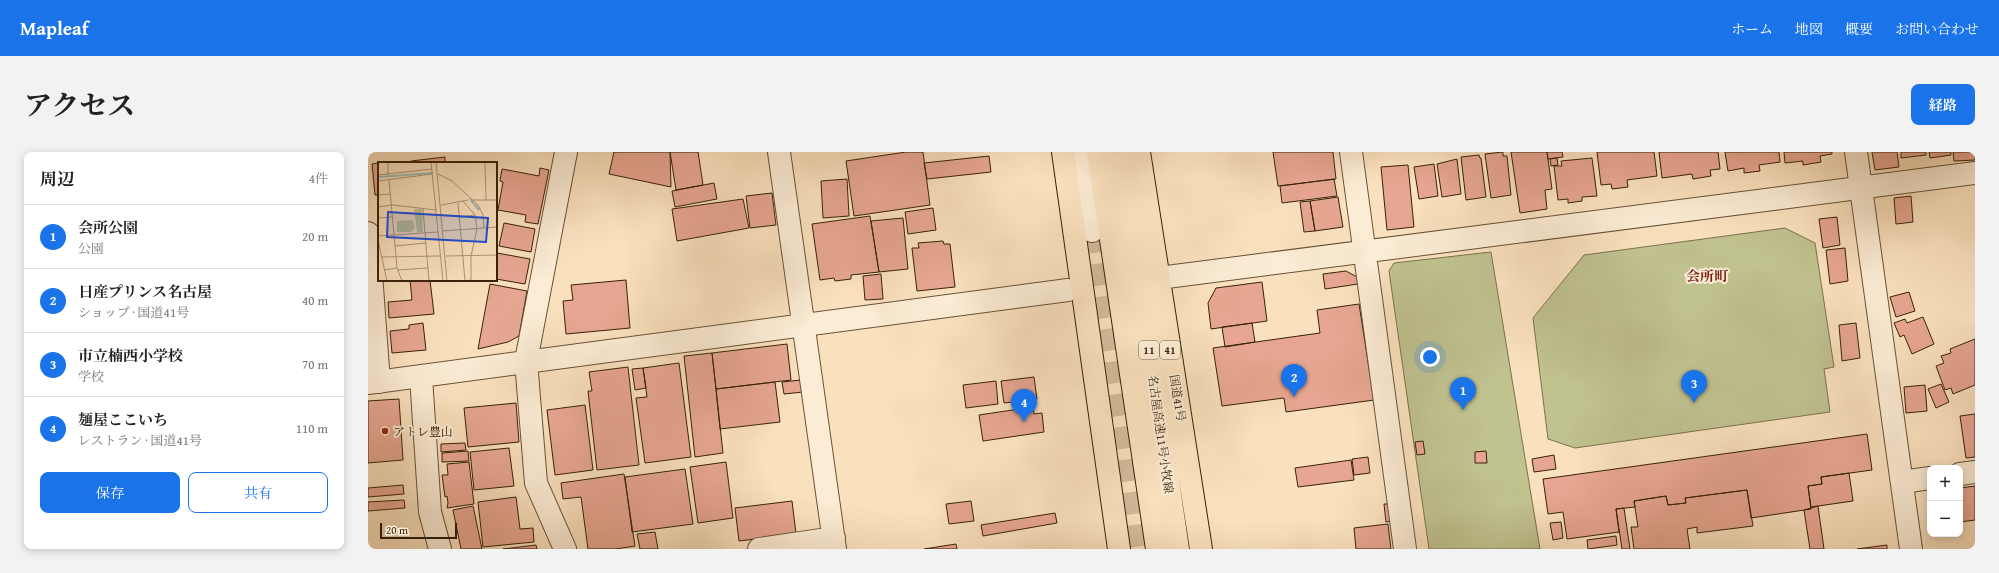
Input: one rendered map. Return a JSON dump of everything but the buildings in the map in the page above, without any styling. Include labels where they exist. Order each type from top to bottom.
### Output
[{"type":"highway","points":[[1049,152],[1068,290],[1116,549]]},
{"type":"highway","points":[[1063,152],[1116,549]]},
{"type":"highway","points":[[1098,152],[1157,549]]},
{"type":"highway","name":"名古屋高速11号小牧線","points":[[1120,152],[1178,549]]},
{"type":"highway","name":"国道41号","points":[[1139,152],[1201,549]]},
{"type":"street","points":[[565,549],[536,483],[526,361],[566,152]]},
{"type":"street","points":[[758,549],[835,543],[779,152]]},
{"type":"street","points":[[1079,152],[1092,231]]},
{"type":"street","points":[[1351,152],[1405,549]]},
{"type":"street","points":[[1856,152],[1911,549]]},
{"type":"street","points":[[1159,278],[1862,189],[1975,173]]},
{"type":"street","points":[[368,233],[374,383],[526,361],[1068,290]]},
{"type":"street","points":[[422,377],[430,512],[440,549]]},
{"type":"street","points":[[1963,474],[1975,472]]},
{"type":"street","points":[[1902,482],[1927,478]]},
{"type":"green space","points":[[1785,228],[1815,243],[1834,367],[1824,369],[1830,412],[1575,448],[1548,439],[1533,318],[1584,255]]},
{"type":"green space","points":[[1491,252],[1540,549],[1429,549],[1389,271],[1394,263]]},
{"type":"tunnel","points":[[1092,231],[1137,549]]},
{"type":"place","name":"日産プリンス名古屋","points":[[1294,397]]},
{"type":"place","name":"市立楠西小学校","points":[[1694,403]]},
{"type":"place","name":"会所公園","points":[[1463,410]]},
{"type":"place","name":"麺屋ここいち","points":[[1024,422]]},
{"type":"place","name":"アトレ豊山","points":[[385,431]]},
{"type":"district","name":"会所町","points":[[1707,276]]}]
